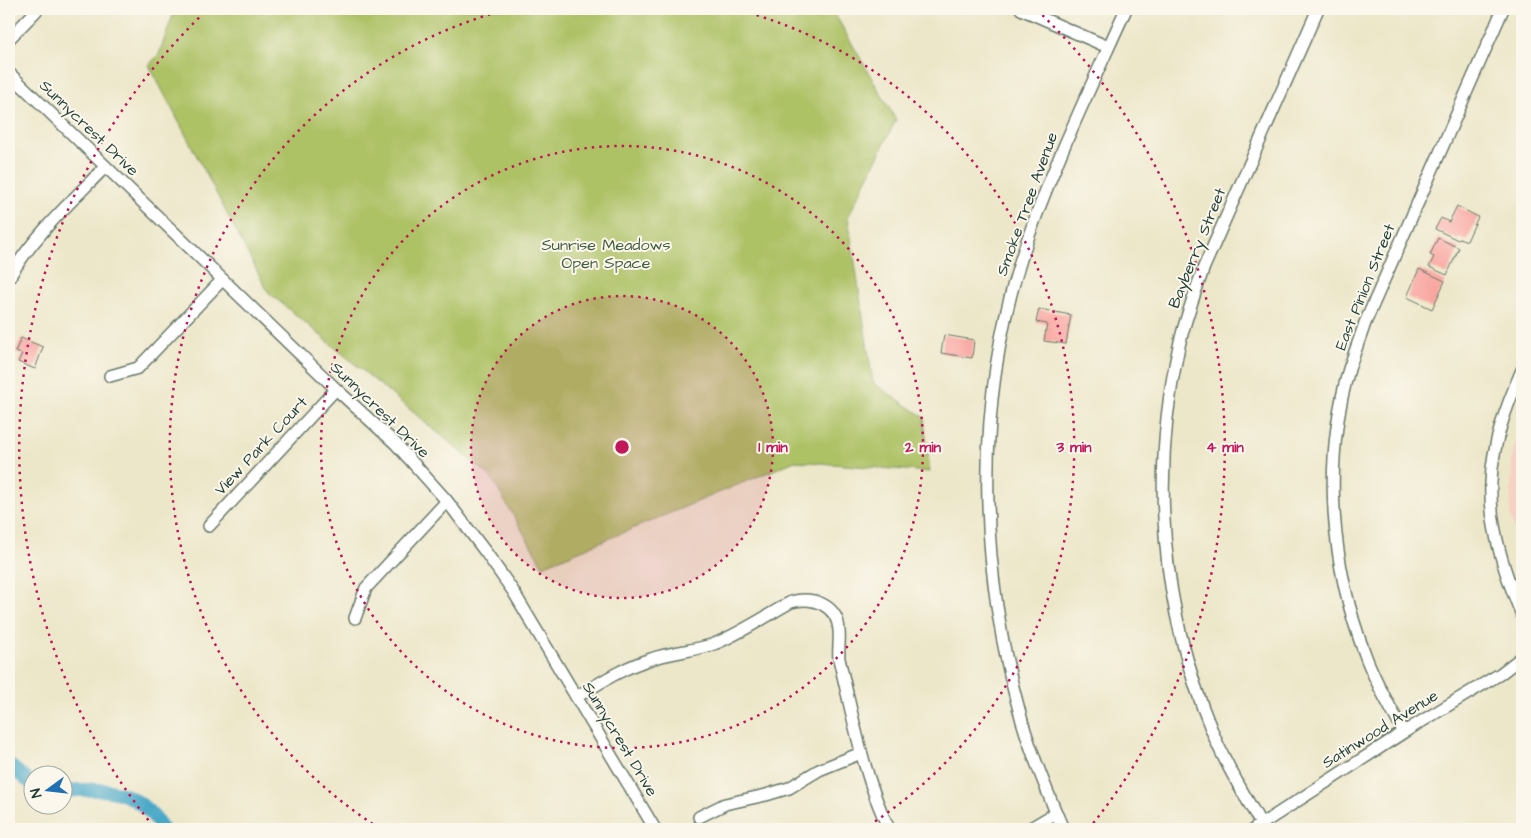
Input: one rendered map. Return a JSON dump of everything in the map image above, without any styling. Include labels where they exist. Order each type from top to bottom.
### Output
[{"type":"street","points":[[9,39],[38,9]]},
{"type":"street","points":[[1021,9],[1108,47]]},
{"type":"street","name":"Smoke Tree Avenue","points":[[1063,829],[1038,768],[1023,723],[1000,629],[988,534],[987,485],[989,437],[1000,344],[1021,259],[1047,187],[1126,9]]},
{"type":"street","name":"Bayberry Street","points":[[1258,827],[1212,732],[1194,684],[1179,631],[1169,580],[1164,529],[1163,474],[1165,440],[1172,382],[1180,344],[1204,267],[1318,9]]},
{"type":"street","name":"East Pinion Street","points":[[1404,732],[1382,694],[1366,659],[1352,620],[1342,581],[1336,543],[1333,502],[1334,459],[1338,419],[1349,370],[1365,322],[1503,9]]},
{"type":"street","name":"Sunnycrest Drive","points":[[9,73],[222,280],[396,444],[447,501],[488,554],[513,591],[655,829]]},
{"type":"street","points":[[9,278],[20,259],[34,241],[105,167]]},
{"type":"street","points":[[110,376],[138,368],[222,280]]},
{"type":"street","points":[[1522,370],[1502,420],[1491,482],[1494,526],[1498,546],[1522,615]]},
{"type":"street","name":"View Park Court","points":[[209,526],[336,389]]},
{"type":"street","points":[[355,618],[366,588],[447,501]]},
{"type":"street","points":[[576,697],[613,675],[651,658],[712,645],[730,637],[791,602],[801,599],[815,601],[826,606],[833,613],[837,622],[839,631],[839,659],[862,753],[871,786],[889,829]]},
{"type":"street","name":"Satinwood Avenue","points":[[1258,827],[1404,732],[1500,674],[1522,657]]},
{"type":"street","points":[[699,817],[725,804],[789,788],[819,770],[862,753]]},
{"type":"street","points":[[1028,829],[1056,813]]},
{"type":"shaded area","points":[[1522,417],[1522,556],[1510,515],[1512,457]]},
{"type":"green space","name":"Sunrise Meadows Open Space","points":[[175,9],[832,9],[896,120],[848,217],[873,383],[924,417],[930,472],[795,461],[543,566],[490,476],[268,292],[149,65],[159,54]]},
{"type":"building","points":[[1457,206],[1478,217],[1467,241],[1459,238],[1458,240],[1435,229],[1441,218],[1449,222]]},
{"type":"building","points":[[1438,238],[1459,248],[1447,275],[1429,267],[1434,257],[1430,255]]},
{"type":"building","points":[[1419,269],[1445,281],[1432,309],[1407,297]]},
{"type":"building","points":[[1039,309],[1071,315],[1066,344],[1044,341],[1047,324],[1036,322]]},
{"type":"building","points":[[944,335],[974,340],[972,358],[941,353]]},
{"type":"building","points":[[21,338],[43,347],[35,369],[18,362],[22,354],[15,352]]},
{"type":"waterway","points":[[9,765],[22,776]]},
{"type":"waterway","points":[[72,791],[94,790],[120,793],[142,805],[153,815],[163,829]]}]
